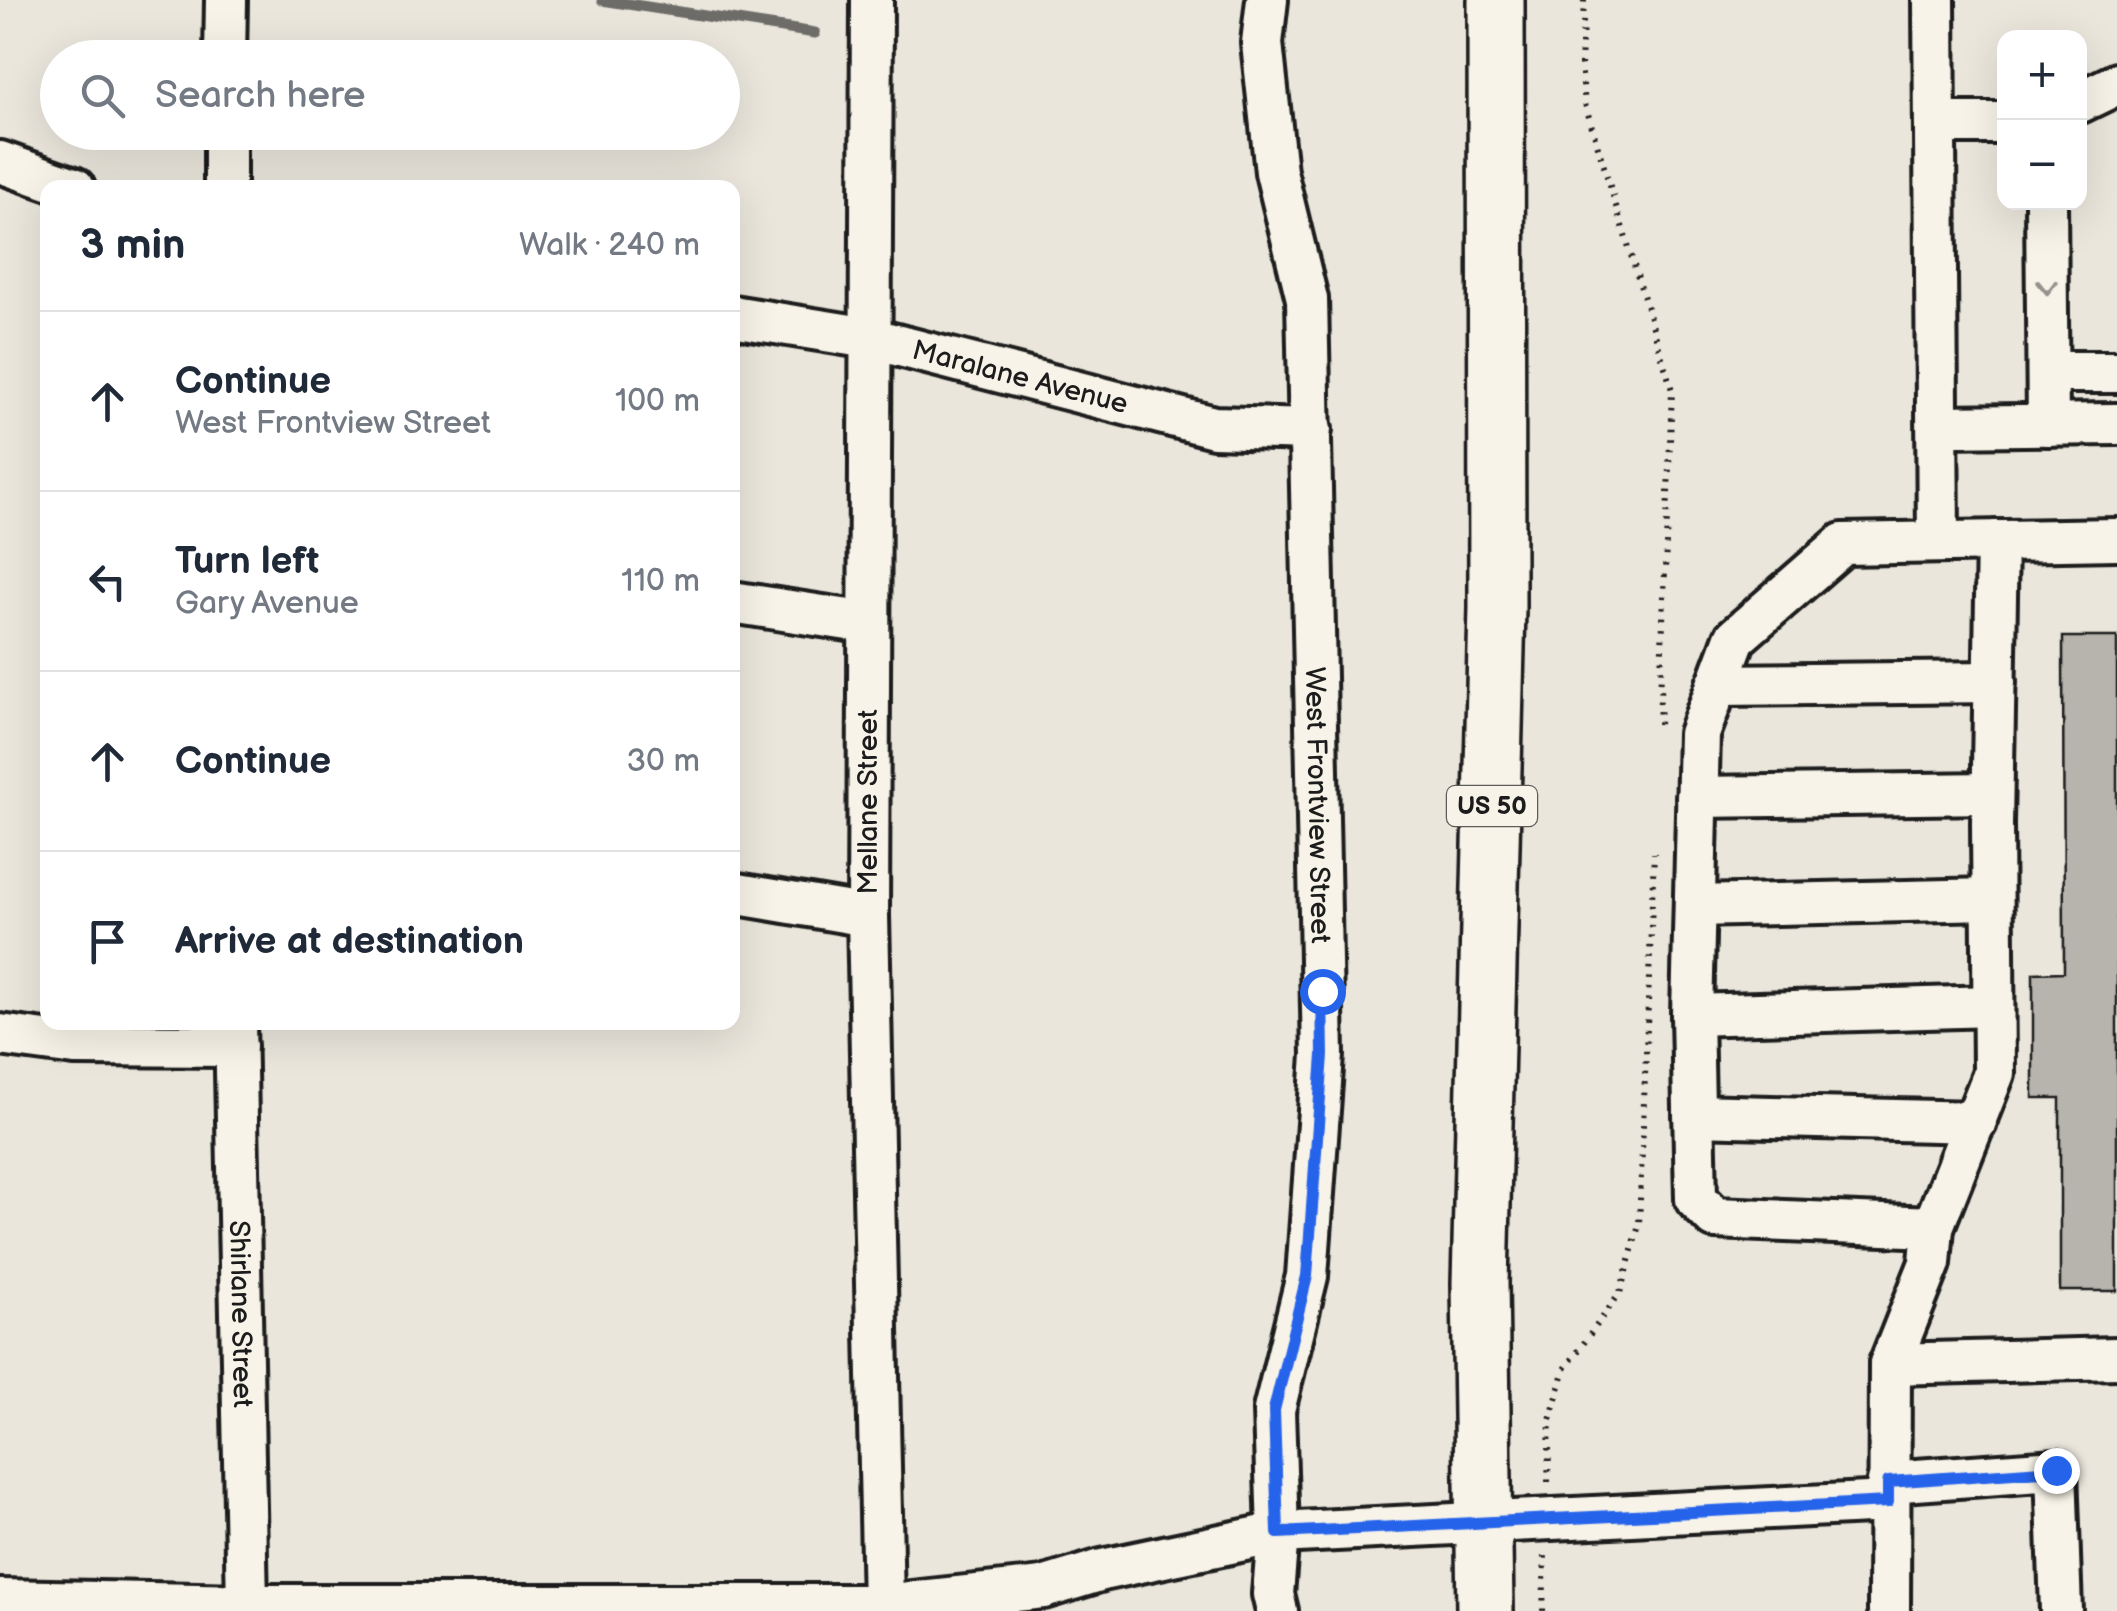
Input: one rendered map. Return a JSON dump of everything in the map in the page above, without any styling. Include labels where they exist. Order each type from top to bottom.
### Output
[{"type":"highway","name":"US 50","points":[[1484,1611],[1480,1282],[1498,608],[1496,0]]},
{"type":"street","points":[[226,0],[226,40]]},
{"type":"street","name":"Mellane Street","points":[[872,0],[868,916],[883,1604]]},
{"type":"street","name":"West Frontview Street","points":[[1267,0],[1262,44],[1276,172],[1306,299],[1323,1055],[1307,1276],[1274,1410],[1278,1533],[1273,1594],[1277,1611]]},
{"type":"street","points":[[1934,0],[1938,542]]},
{"type":"street","points":[[2087,99],[2117,84]]},
{"type":"street","points":[[1936,123],[1997,123]]},
{"type":"street","points":[[225,180],[226,150]]},
{"type":"street","points":[[0,162],[51,180]]},
{"type":"street","points":[[2046,210],[2048,425]]},
{"type":"street","name":"Maralane Avenue","points":[[740,317],[869,338],[1214,426],[1311,430]]},
{"type":"street","points":[[2048,372],[2117,372]]},
{"type":"street","points":[[1939,426],[2117,424]]},
{"type":"street","points":[[1933,1227],[1715,1218],[1696,1199],[1692,1015],[1699,734],[1734,638],[1844,544],[2117,539]]},
{"type":"street","points":[[1889,1611],[1890,1364],[1930,1263],[1933,1227],[1994,1073],[1992,793],[1997,541]]},
{"type":"street","points":[[740,603],[868,623]]},
{"type":"street","points":[[1717,686],[1994,682]]},
{"type":"street","points":[[1697,796],[1992,793]]},
{"type":"street","points":[[740,895],[868,916]]},
{"type":"street","points":[[1695,906],[1992,899]]},
{"type":"street","points":[[1692,1015],[1994,1006]]},
{"type":"street","points":[[0,1035],[76,1045],[235,1034]]},
{"type":"street","name":"Shirlane Street","points":[[235,1034],[247,1606]]},
{"type":"street","points":[[1694,1115],[1976,1122]]},
{"type":"street","points":[[1890,1364],[2117,1358]]},
{"type":"street","points":[[0,1600],[334,1608],[883,1604],[1043,1588],[1102,1570],[1278,1533],[1484,1524],[1888,1492],[2056,1470],[2061,1611]]},
{"type":"path","points":[[1584,0],[1581,65],[1585,104],[1672,390],[1659,728]]},
{"type":"path","points":[[1548,1474],[1550,1420],[1566,1369],[1620,1293],[1639,1225],[1654,847]]},
{"type":"path","points":[[1543,1611],[1545,1569]]},
{"type":"building","points":[[2063,637],[2117,637],[2117,1291],[2060,1291],[2060,1098],[2033,1098],[2033,973],[2064,972]]},
{"type":"waterway","points":[[602,0],[815,33]]},
{"type":"route","points":[[1322,991],[1323,1055],[1307,1276],[1274,1410],[1278,1533],[1888,1502],[1888,1482],[2056,1470]]}]
